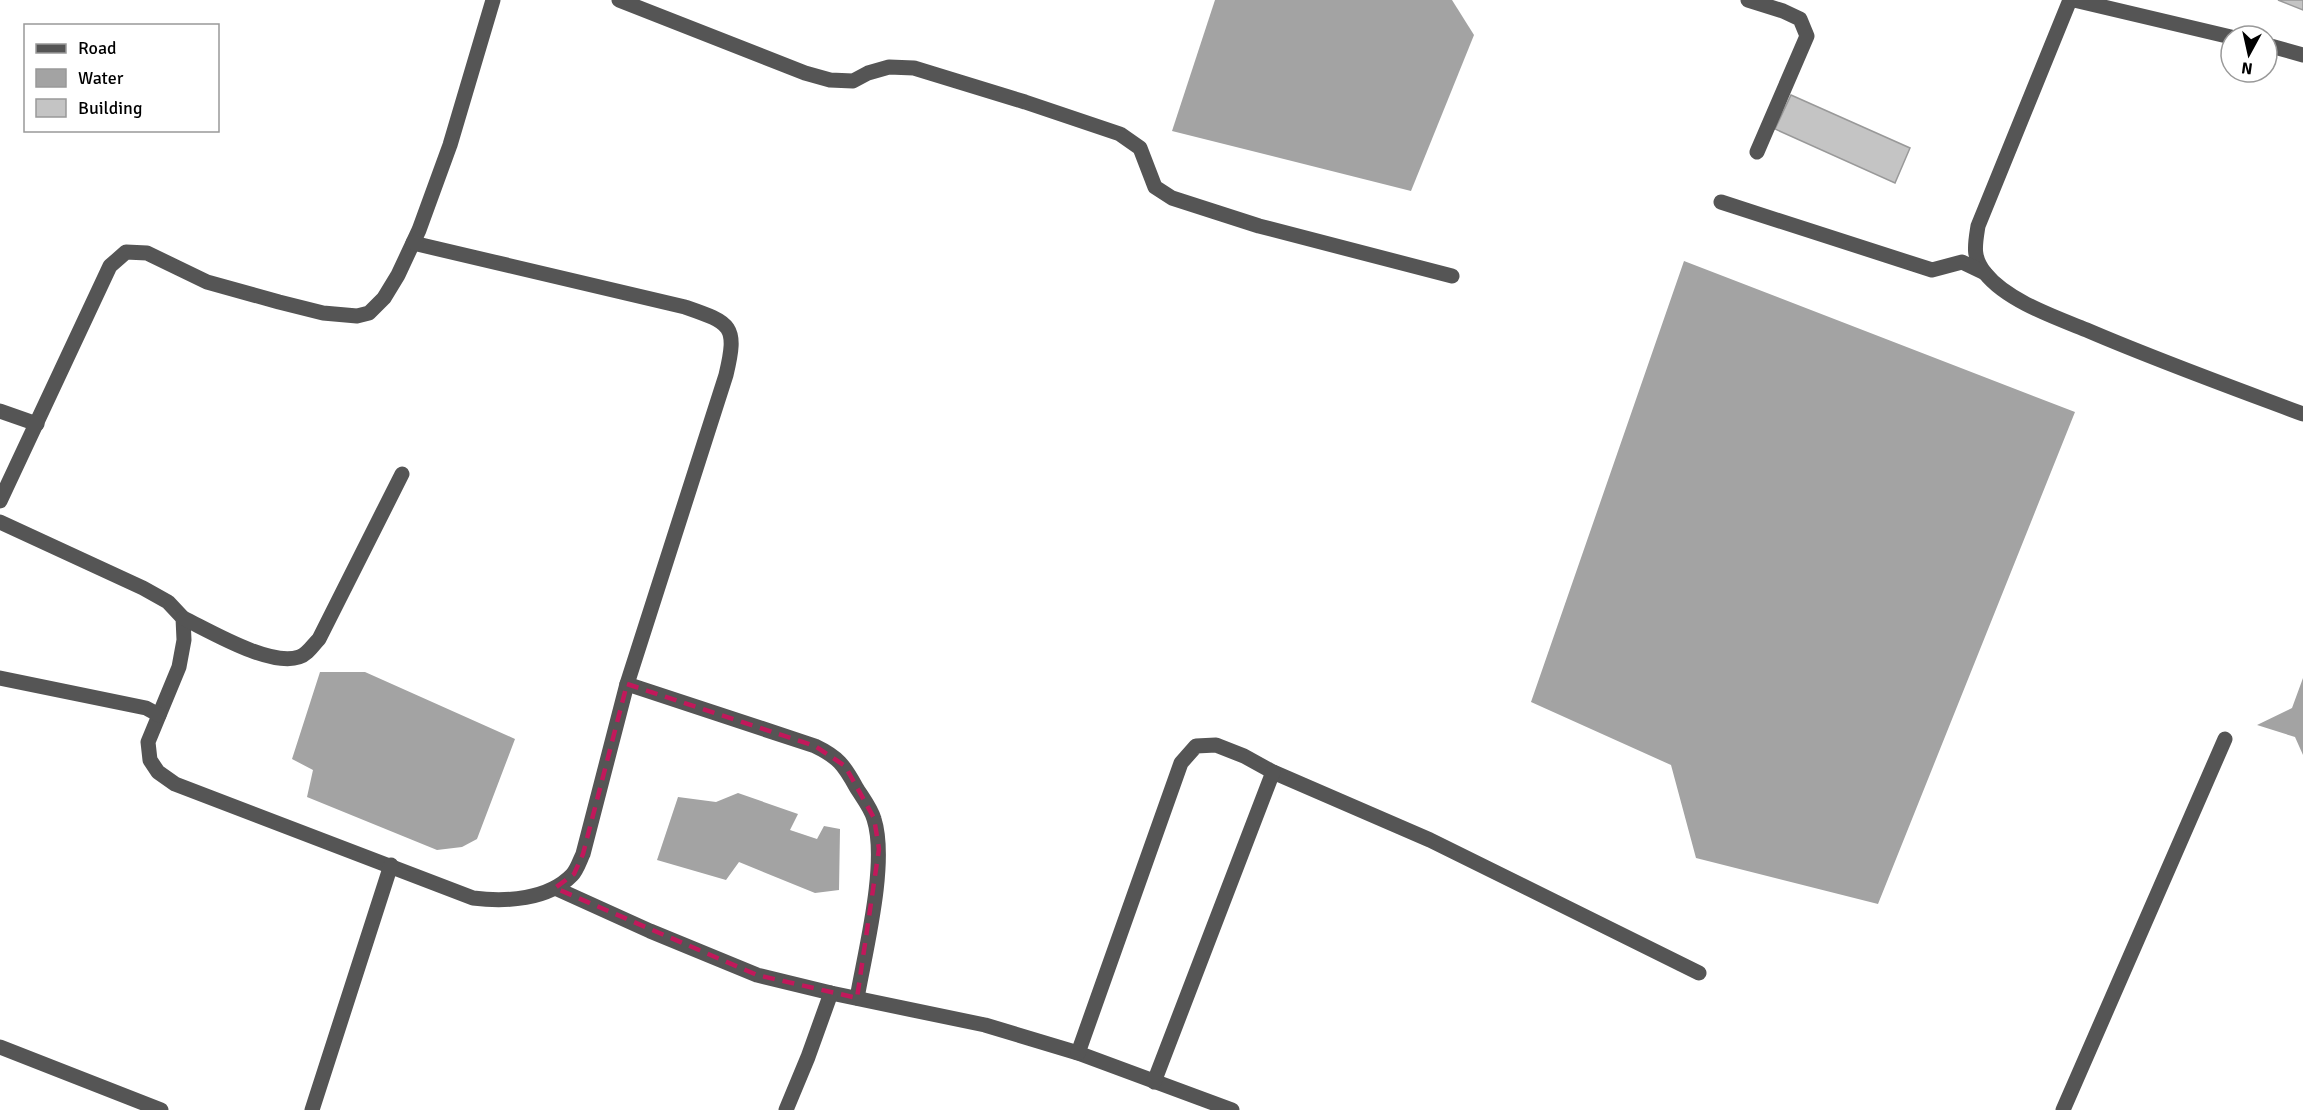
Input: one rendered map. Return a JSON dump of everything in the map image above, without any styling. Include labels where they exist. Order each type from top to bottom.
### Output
[{"type":"street","points":[[0,501],[110,266],[126,252],[147,253],[207,282],[323,313],[357,316],[369,313],[384,298],[413,243],[450,145],[493,0]]},
{"type":"street","points":[[619,0],[805,73],[830,80],[853,81],[868,73],[889,67],[914,68],[1025,102],[1120,134],[1140,148],[1155,187],[1172,198],[1259,226],[1452,276]]},
{"type":"street","points":[[1748,0],[1783,11],[1800,20],[1807,36],[1757,152]]},
{"type":"street","points":[[1984,273],[1974,253],[1978,226],[2072,0],[2219,34]]},
{"type":"street","points":[[2279,48],[2303,55]]},
{"type":"street","points":[[1721,202],[1932,270],[1962,262],[1984,273],[2004,290],[2048,314],[2150,357],[2303,414]]},
{"type":"street","points":[[183,618],[184,640],[178,667],[148,742],[150,760],[158,772],[175,784],[473,898],[495,901],[529,897],[555,888],[574,874],[583,854],[627,684],[726,375],[732,347],[730,331],[719,319],[685,308],[413,243]]},
{"type":"street","points":[[0,411],[37,424]]},
{"type":"street","points":[[0,522],[143,588],[168,602],[183,618],[263,655],[286,660],[302,657],[319,639],[402,474]]},
{"type":"street","points":[[0,678],[146,708],[159,715]]},
{"type":"street","points":[[627,684],[814,746],[833,755],[845,766],[874,818],[879,849],[875,895],[857,998]]},
{"type":"street","points":[[2063,1110],[2225,739]]},
{"type":"street","points":[[1078,1053],[1181,763],[1196,746],[1216,745],[1244,756],[1273,772],[1430,840],[1699,973]]},
{"type":"street","points":[[1154,1082],[1273,772]]},
{"type":"street","points":[[312,1110],[391,865]]},
{"type":"street","points":[[555,888],[650,932],[757,975],[831,993],[985,1024],[1078,1053],[1232,1110]]},
{"type":"street","points":[[786,1110],[808,1058],[831,993]]},
{"type":"street","points":[[0,1047],[161,1110]]},
{"type":"highlighted area","points":[[627,684],[815,746],[845,766],[874,818],[879,849],[857,998],[757,975],[555,888],[574,874],[583,854]]},
{"type":"water","points":[[1215,0],[1452,0],[1474,35],[1411,191],[1172,131]]},
{"type":"water","points":[[1684,261],[2075,412],[1878,904],[1696,858],[1671,765],[1531,702]]},
{"type":"water","points":[[320,672],[365,672],[515,739],[477,839],[462,847],[437,850],[307,797],[313,770],[292,759]]},
{"type":"water","points":[[2303,678],[2303,755],[2295,737],[2257,725],[2292,708]]},
{"type":"water","points":[[738,793],[798,814],[790,830],[817,839],[824,826],[840,829],[839,890],[815,893],[739,862],[726,880],[657,860],[678,797],[716,802]]},
{"type":"building","points":[[2278,0],[2303,0],[2303,10]]},
{"type":"building","points":[[1791,95],[1910,148],[1895,183],[1775,129]]}]
